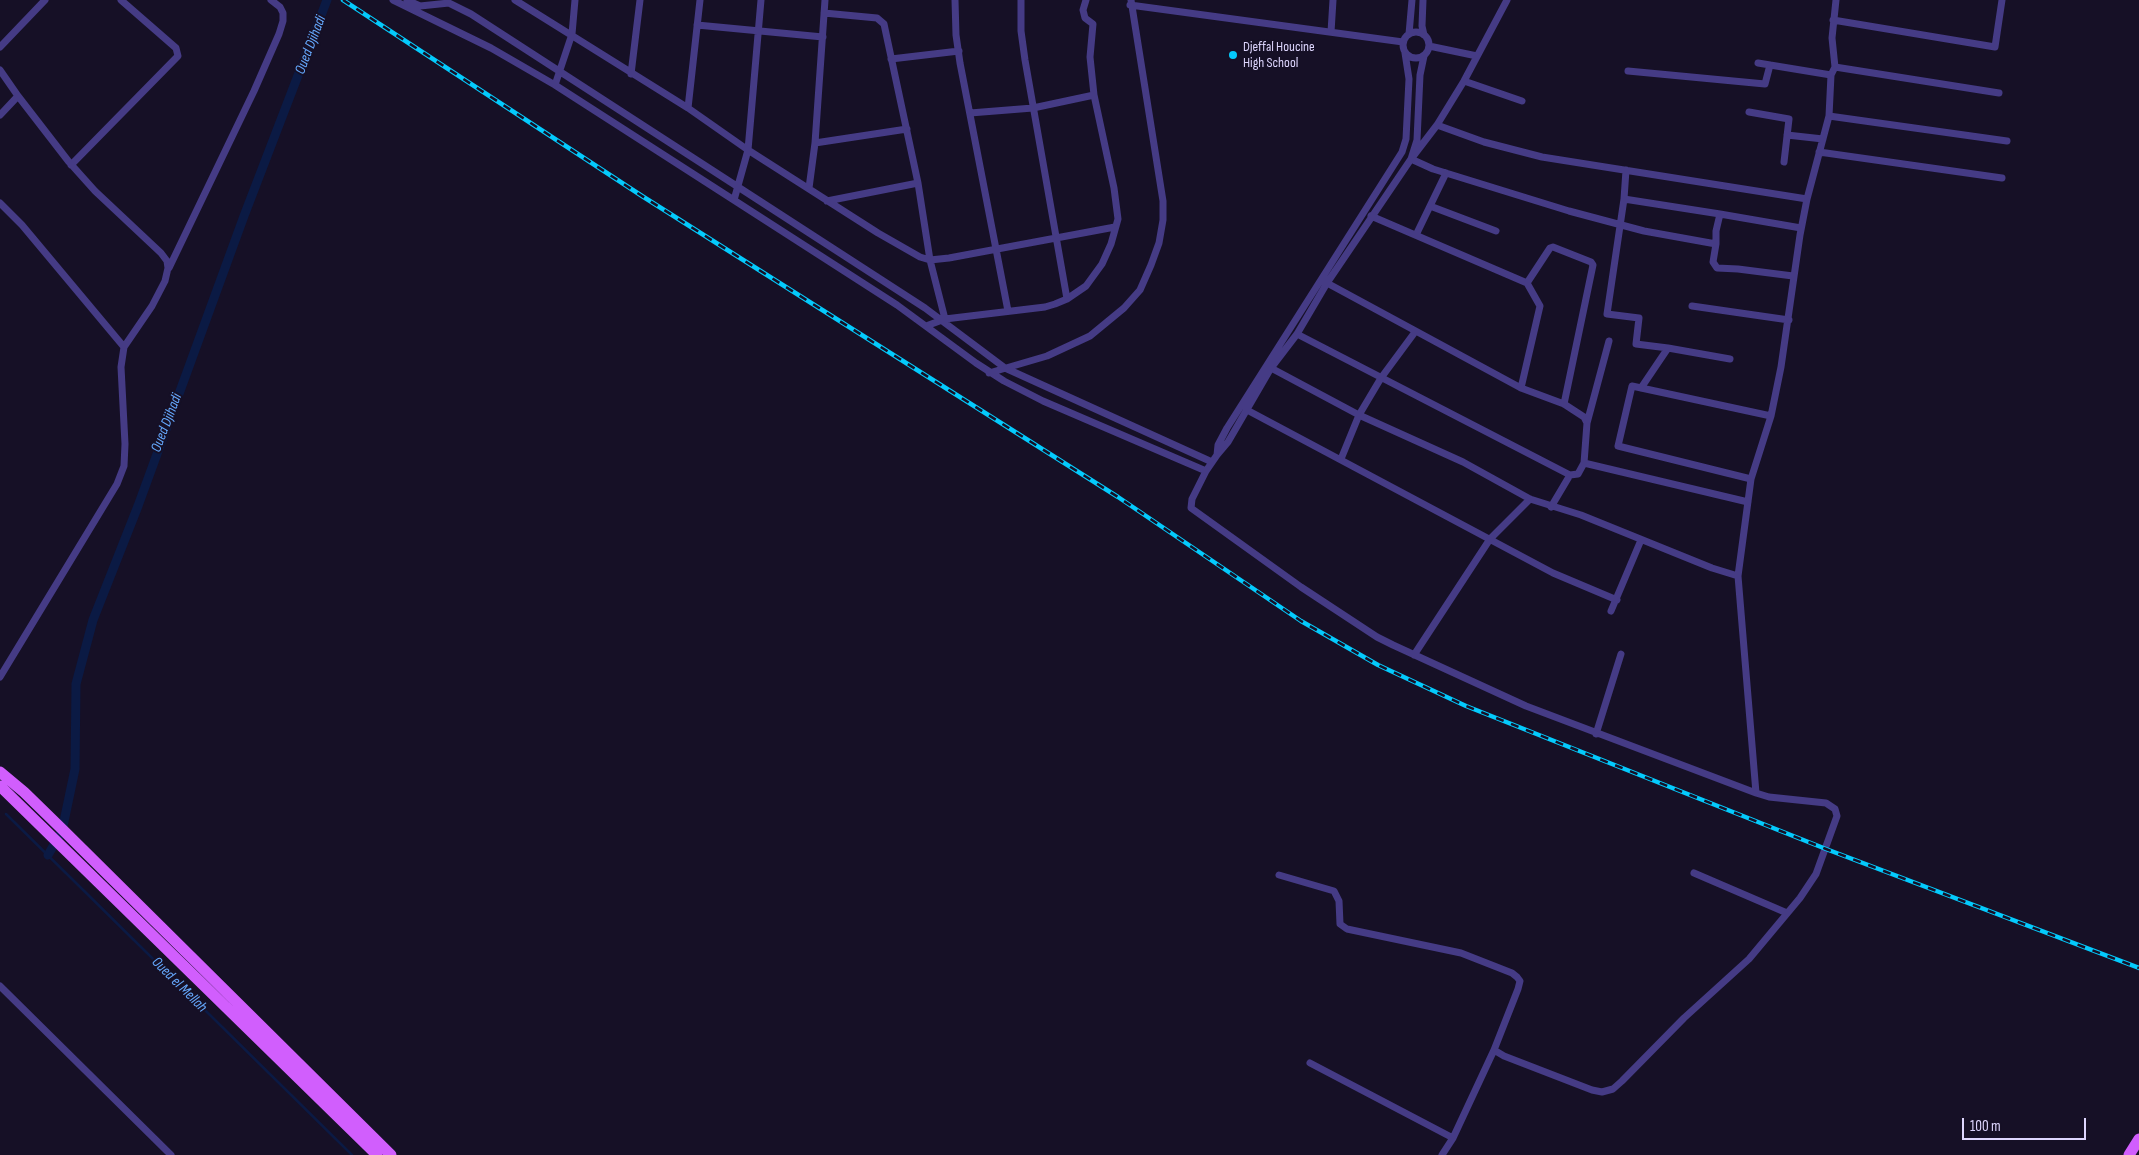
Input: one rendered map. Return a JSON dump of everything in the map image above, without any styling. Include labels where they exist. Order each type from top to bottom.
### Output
[{"type":"main road","points":[[0,772],[45,812],[391,1155]]},
{"type":"main road","points":[[0,786],[377,1155]]},
{"type":"main road","points":[[2129,1155],[2139,1139]]},
{"type":"street","points":[[0,47],[45,0]]},
{"type":"street","points":[[71,165],[178,56],[176,48],[121,0]]},
{"type":"street","points":[[0,677],[95,523],[121,475],[124,466],[125,444],[121,367],[124,348],[152,306],[165,281],[168,268],[254,91],[279,34],[283,13],[280,7],[271,0]]},
{"type":"street","points":[[393,0],[424,17],[491,48],[555,85],[897,305],[989,373],[1043,400],[1206,471]]},
{"type":"street","points":[[407,0],[420,6],[431,3],[459,6],[942,319],[1005,368],[1212,462]]},
{"type":"street","points":[[515,0],[688,108],[748,150],[827,201],[909,252],[930,260],[997,250],[1115,227]]},
{"type":"street","points":[[555,85],[572,34],[575,0]]},
{"type":"street","points":[[631,74],[640,0]]},
{"type":"street","points":[[688,108],[700,0]]},
{"type":"street","points":[[734,200],[748,150],[761,0]]},
{"type":"street","points":[[809,188],[815,143],[824,0]]},
{"type":"street","points":[[955,0],[956,35],[1008,312]]},
{"type":"street","points":[[1021,0],[1021,31],[1067,299]]},
{"type":"street","points":[[926,326],[942,319],[1045,307],[1067,299],[1086,286],[1111,244],[1118,219],[1114,188],[1094,95],[1090,57],[1093,24],[1085,18],[1083,10],[1086,0]]},
{"type":"street","points":[[1331,32],[1333,0]]},
{"type":"street","points":[[1217,455],[1218,445],[1227,428],[1402,152],[1406,139],[1409,79],[1403,42],[1409,34],[1412,0]]},
{"type":"street","points":[[1411,159],[1418,140],[1420,75],[1424,56],[1429,46],[1422,26],[1424,0]]},
{"type":"street","points":[[1494,1050],[1504,1056],[1592,1090],[1602,1092],[1613,1089],[1684,1018],[1749,959],[1811,884],[1837,816],[1835,809],[1826,802],[1769,797],[1756,793],[1526,706],[1414,655],[1377,637],[1193,510],[1191,502],[1206,471],[1228,442],[1271,368],[1297,334],[1327,283],[1411,159],[1437,125],[1464,80],[1506,0]]},
{"type":"street","points":[[1756,793],[1738,576],[1751,479],[1771,416],[1789,320],[1793,276],[1807,199],[1829,116],[1831,75],[1835,67],[1832,38],[1836,0]]},
{"type":"street","points":[[1833,20],[1995,46],[2001,0]]},
{"type":"street","points":[[424,17],[431,3]]},
{"type":"street","points":[[989,373],[1062,350],[1107,324],[1140,290],[1159,243],[1163,220],[1161,180],[1131,3],[1403,42]]},
{"type":"street","points":[[824,13],[877,18],[882,21],[918,183],[930,260],[942,319]]},
{"type":"street","points":[[697,25],[823,37]]},
{"type":"street","points":[[1409,34],[1417,32],[1424,35]]},
{"type":"street","points":[[1429,46],[1477,56]]},
{"type":"street","points":[[891,59],[959,51]]},
{"type":"street","points":[[1405,53],[1414,59],[1424,56]]},
{"type":"street","points":[[1758,63],[1831,75]]},
{"type":"street","points":[[1628,71],[1765,84],[1770,65]]},
{"type":"street","points":[[1835,67],[1999,94]]},
{"type":"street","points":[[0,70],[71,165],[95,191],[161,254],[167,261],[168,268]]},
{"type":"street","points":[[1464,80],[1522,100]]},
{"type":"street","points":[[970,113],[1033,108],[1094,95]]},
{"type":"street","points":[[0,115],[18,96]]},
{"type":"street","points":[[1749,112],[1790,119],[1784,162]]},
{"type":"street","points":[[1829,116],[2007,141]]},
{"type":"street","points":[[1437,125],[1484,142],[1542,157],[1807,199]]},
{"type":"street","points":[[815,143],[907,129]]},
{"type":"street","points":[[1787,136],[1823,139]]},
{"type":"street","points":[[1819,152],[2002,178]]},
{"type":"street","points":[[1411,159],[1446,173],[1620,226],[1716,244]]},
{"type":"street","points":[[1626,170],[1624,199],[1607,314],[1639,318],[1636,344],[1730,359]]},
{"type":"street","points":[[1416,235],[1446,173]]},
{"type":"street","points":[[827,201],[918,183]]},
{"type":"street","points":[[1624,199],[1802,228]]},
{"type":"street","points":[[0,203],[22,225],[124,348]]},
{"type":"street","points":[[1430,206],[1496,231]]},
{"type":"street","points":[[1720,214],[1716,231],[1713,262],[1717,268],[1793,276]]},
{"type":"street","points":[[1372,216],[1527,282],[1540,306],[1521,388]]},
{"type":"street","points":[[1527,282],[1551,247],[1591,262],[1593,265],[1564,404]]},
{"type":"street","points":[[1327,283],[1521,388],[1564,404],[1584,417],[1587,423]]},
{"type":"street","points":[[1692,306],[1789,320]]},
{"type":"street","points":[[1341,459],[1359,415],[1380,378],[1415,332]]},
{"type":"street","points":[[1297,334],[1570,475],[1578,474],[1584,463],[1587,423],[1609,341]]},
{"type":"street","points":[[1641,388],[1668,348]]},
{"type":"street","points":[[1271,368],[1359,415],[1463,462],[1550,507],[1581,515],[1641,540],[1738,576]]},
{"type":"street","points":[[1751,479],[1618,446],[1632,386],[1771,416]]},
{"type":"street","points":[[1247,410],[1553,573],[1616,600]]},
{"type":"street","points":[[1584,463],[1748,502]]},
{"type":"street","points":[[1550,507],[1570,475]]},
{"type":"street","points":[[1414,655],[1490,539],[1530,498]]},
{"type":"street","points":[[1612,611],[1641,540]]},
{"type":"street","points":[[1596,734],[1621,654]]},
{"type":"street","points":[[1694,873],[1787,913]]},
{"type":"street","points":[[1279,875],[1334,891],[1339,901],[1340,924],[1347,930],[1461,953],[1512,973],[1520,981],[1494,1050],[1453,1138],[1442,1155]]},
{"type":"street","points":[[0,986],[171,1155]]},
{"type":"street","points":[[1310,1064],[1453,1138]]},
{"type":"waterway","name":"Oued Djihadi","points":[[48,855],[62,831],[75,769],[76,684],[93,620],[138,506],[244,216],[327,0]]},
{"type":"waterway","name":"Oued el Mellah","points":[[6,814],[352,1155]]},
{"type":"railway","points":[[343,0],[642,196],[1118,497],[1301,621],[1378,665],[1466,706],[1826,849],[2139,968]]},
{"type":"place","name":"Djeffal Houcine High School","points":[[1233,55]]}]
